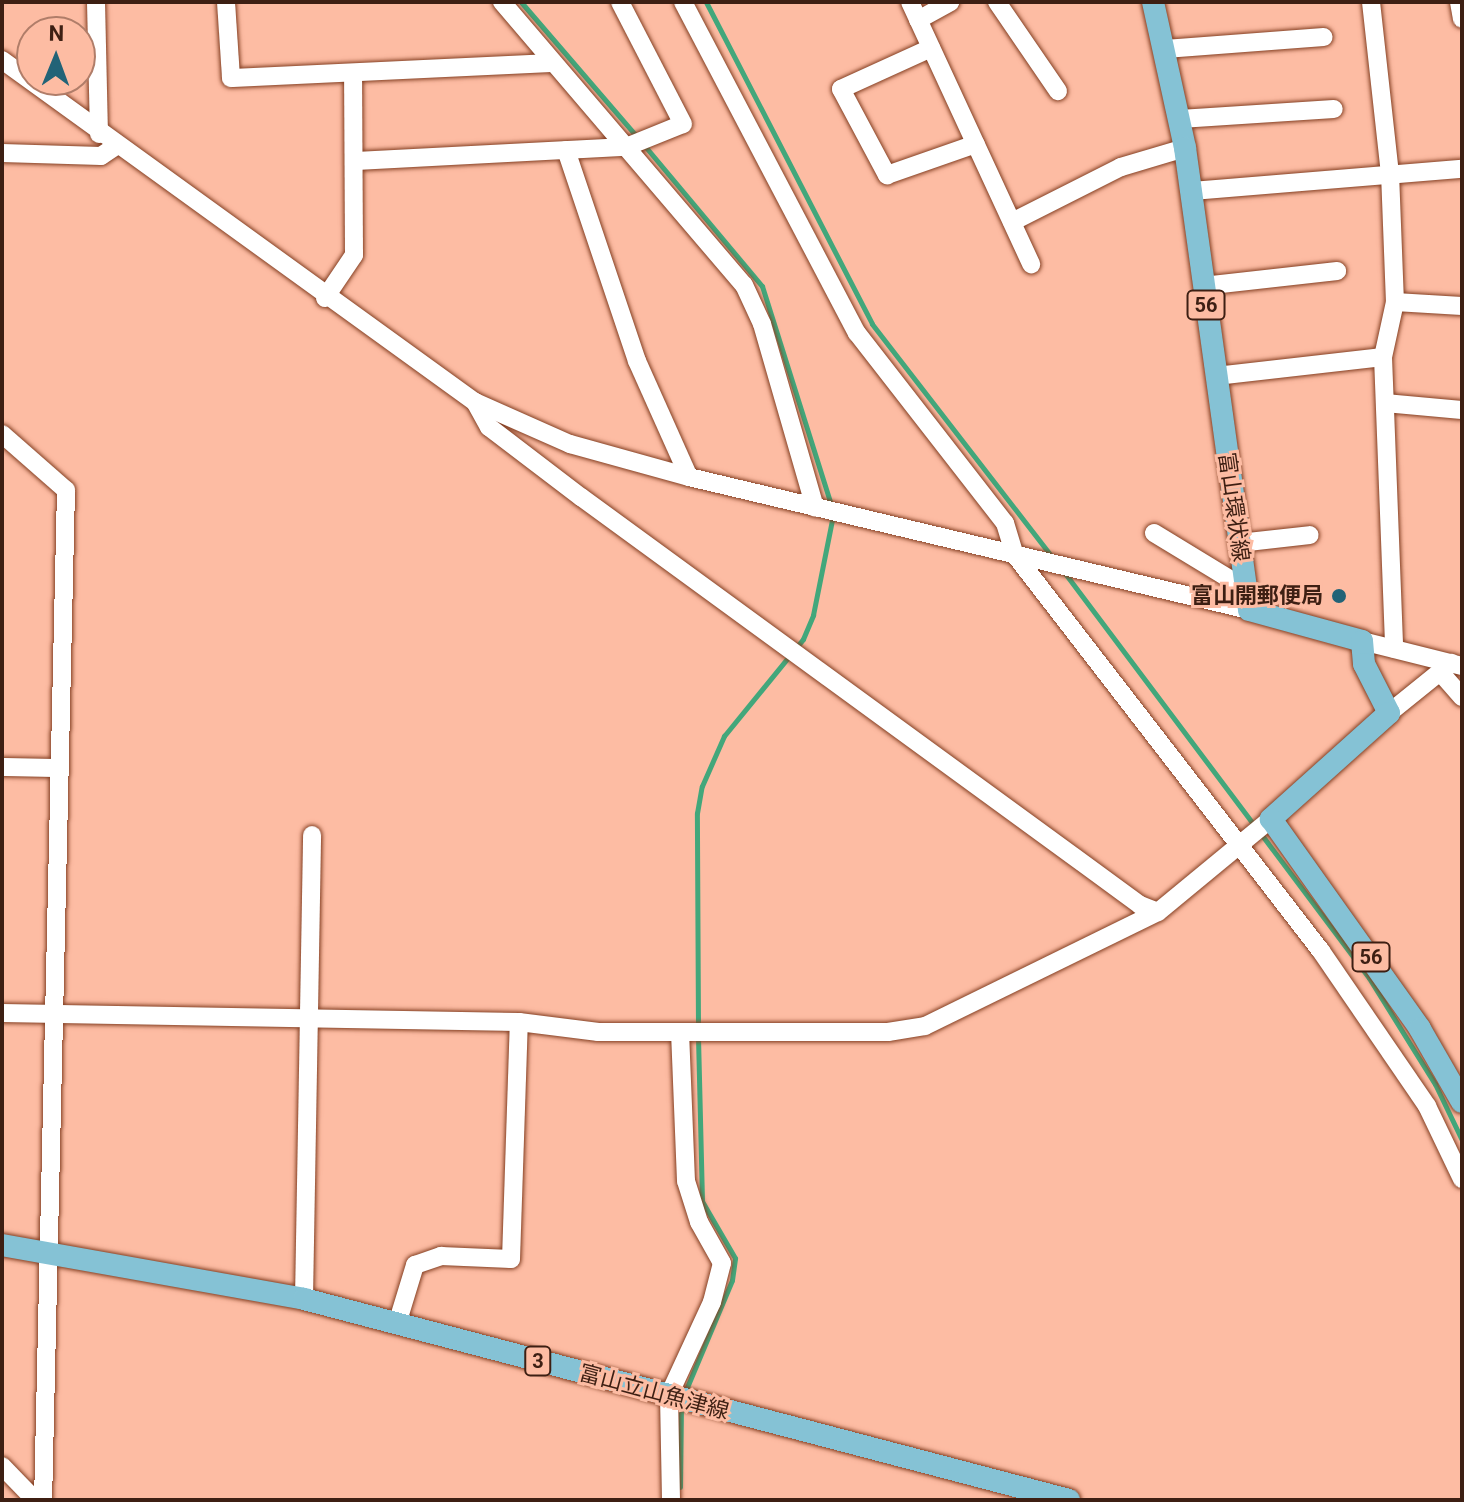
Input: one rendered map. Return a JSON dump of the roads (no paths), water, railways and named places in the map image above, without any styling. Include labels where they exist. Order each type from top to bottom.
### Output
[{"type":"main road","name":"富山環状線","points":[[1153,2],[1180,119],[1192,191],[1247,599]]},
{"type":"main road","points":[[1247,599],[1362,641],[1364,664],[1389,713],[1268,821]]},
{"type":"main road","name":"56","points":[[1268,821],[1420,1029],[1462,1102]]},
{"type":"main road","name":"富山立山魚津線","points":[[2,1245],[304,1299],[1069,1500]]},
{"type":"street","points":[[96,2],[99,134]]},
{"type":"street","points":[[226,2],[231,78],[553,63]]},
{"type":"street","points":[[502,2],[744,285],[762,324],[815,508]]},
{"type":"street","points":[[356,161],[626,147],[683,124],[620,2]]},
{"type":"street","points":[[683,2],[857,333],[1005,523],[1015,555],[1242,843],[1321,951],[1427,1106],[1462,1179]]},
{"type":"street","points":[[910,2],[1031,264]]},
{"type":"street","points":[[918,20],[950,2]]},
{"type":"street","points":[[997,2],[1058,91]]},
{"type":"street","points":[[1371,2],[1390,173],[1395,302],[1383,357],[1394,649]]},
{"type":"street","points":[[1459,2],[1462,19]]},
{"type":"street","points":[[1165,49],[1324,37]]},
{"type":"street","points":[[931,48],[841,89],[887,175],[976,144]]},
{"type":"street","points":[[2,60],[325,298],[475,402],[570,444],[689,477],[1094,574],[1247,599]]},
{"type":"street","points":[[325,298],[354,255],[356,161],[353,73]]},
{"type":"street","points":[[1180,119],[1334,109]]},
{"type":"street","points":[[2,153],[101,156],[116,146]]},
{"type":"street","points":[[1012,222],[1121,167],[1185,148]]},
{"type":"street","points":[[566,150],[637,361],[689,477]]},
{"type":"street","points":[[1192,191],[1462,169]]},
{"type":"street","points":[[1203,286],[1337,271]]},
{"type":"street","points":[[1395,302],[1462,306]]},
{"type":"street","points":[[1216,376],[1383,357]]},
{"type":"street","points":[[475,402],[489,427],[581,497],[1140,905],[1158,912]]},
{"type":"street","points":[[1385,403],[1462,410]]},
{"type":"street","points":[[2,434],[66,490],[43,1500]]},
{"type":"street","points":[[1154,533],[1247,599]]},
{"type":"street","points":[[1239,543],[1310,535]]},
{"type":"street","points":[[1362,641],[1451,667]]},
{"type":"street","points":[[1389,713],[1451,667]]},
{"type":"street","points":[[1451,667],[1462,697]]},
{"type":"street","points":[[2,767],[58,768]]},
{"type":"street","points":[[2,1013],[519,1022],[598,1032],[680,1034],[888,1032],[925,1026],[1158,912],[1268,821]]},
{"type":"street","points":[[304,1299],[312,835]]},
{"type":"street","points":[[397,1324],[415,1265],[441,1256],[511,1259],[519,1022]]},
{"type":"street","points":[[671,1500],[669,1395],[712,1302],[722,1263],[699,1222],[686,1181],[680,1034]]},
{"type":"street","points":[[2,1466],[35,1500]]},
{"type":"waterway","points":[[521,2],[637,137]]},
{"type":"waterway","points":[[706,2],[872,324],[1053,558]]},
{"type":"waterway","points":[[644,145],[762,286],[831,505]]},
{"type":"waterway","points":[[698,1027],[697,813],[702,786],[724,736],[803,639],[813,615],[833,515]]},
{"type":"waterway","points":[[1064,572],[1255,826]]},
{"type":"waterway","points":[[1261,834],[1369,978],[1435,1084],[1462,1140]]},
{"type":"waterway","points":[[685,1392],[732,1280],[735,1258],[702,1201],[698,1037]]},
{"type":"waterway","points":[[680,1487],[681,1406]]},
{"type":"place","name":"富山開郵便局","points":[[1339,596]]}]
